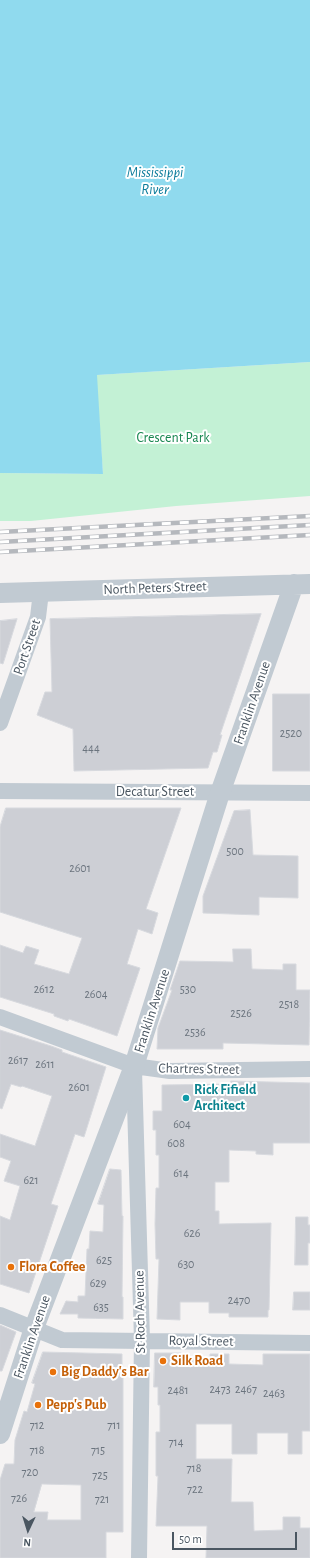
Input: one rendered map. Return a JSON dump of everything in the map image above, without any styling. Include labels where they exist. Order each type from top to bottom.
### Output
[{"type":"street","name":"North Peters Street","points":[[0,593],[302,584]]},
{"type":"street","name":"Franklin Avenue","points":[[0,1434],[34,1328],[134,1066],[220,793],[302,584]]},
{"type":"street","name":"Port Street","points":[[0,723],[38,616],[41,592]]},
{"type":"street","name":"Decatur Street","points":[[0,791],[310,793]]},
{"type":"street","name":"Chartres Street","points":[[0,1017],[134,1066],[170,1070],[310,1069]]},
{"type":"street","name":"St Roch Avenue","points":[[134,1066],[142,1340],[139,1558]]},
{"type":"street","name":"Royal Street","points":[[0,1315],[62,1340],[310,1343]]},
{"type":"green space","name":"Crescent Park","points":[[310,362],[310,496],[176,506],[31,521],[0,521],[0,473],[103,474],[96,375]]},
{"type":"water","name":"Mississippi River","points":[[0,0],[310,0],[310,362],[97,375],[103,474],[0,473]]},
{"type":"building","points":[[261,614],[220,735],[222,735],[217,752],[213,752],[208,768],[74,771],[73,729],[37,715],[45,692],[52,692],[50,619]]},
{"type":"building","points":[[17,619],[3,664],[0,663],[0,621]]},
{"type":"building","points":[[273,694],[310,694],[310,771],[273,771]]},
{"type":"building","points":[[6,808],[181,808],[146,909],[158,913],[152,934],[138,929],[127,964],[140,968],[117,1036],[69,1019],[68,1021],[54,1016],[54,1014],[0,997],[0,945],[23,953],[26,946],[39,950],[34,964],[69,974],[82,938],[0,912],[0,827]]},
{"type":"building","points":[[250,810],[253,855],[298,856],[298,898],[259,897],[259,915],[203,913],[203,896],[234,811]]},
{"type":"building","points":[[233,949],[251,949],[252,969],[283,970],[283,964],[296,964],[296,990],[310,990],[309,1045],[223,1043],[223,1049],[157,1049],[158,1028],[172,990],[170,990],[180,961],[233,962]]},
{"type":"building","points":[[0,1030],[51,1046],[62,1050],[62,1052],[106,1067],[84,1137],[75,1134],[51,1204],[58,1206],[29,1293],[0,1284],[0,1216],[10,1220],[20,1186],[4,1181],[11,1161],[0,1157],[0,1134],[35,1146],[52,1096],[11,1084],[2,1109],[0,1108]]},
{"type":"building","points":[[231,1081],[310,1083],[310,1143],[273,1143],[273,1155],[256,1154],[256,1151],[229,1150],[229,1182],[215,1182],[215,1211],[219,1211],[219,1224],[271,1223],[268,1317],[229,1317],[229,1313],[209,1313],[209,1302],[180,1302],[180,1320],[157,1319],[159,1259],[156,1259],[155,1224],[156,1188],[159,1188],[159,1155],[156,1155],[156,1130],[153,1130],[153,1111],[162,1111],[162,1085],[231,1084]]},
{"type":"building","points":[[110,1169],[121,1170],[123,1216],[123,1319],[78,1318],[78,1314],[60,1314],[66,1301],[78,1302],[78,1296],[85,1296],[87,1249],[89,1249],[90,1231],[103,1232],[104,1205],[98,1204]]},
{"type":"building","points":[[296,1217],[308,1217],[308,1225],[310,1225],[308,1265],[295,1265]]},
{"type":"building","points":[[294,1292],[310,1292],[310,1310],[293,1310]]},
{"type":"building","points":[[0,1325],[16,1332],[2,1371],[0,1371]]},
{"type":"building","points":[[43,1352],[122,1354],[123,1532],[106,1532],[106,1558],[0,1558],[0,1480],[5,1464],[14,1464],[15,1440],[24,1411],[27,1412],[35,1384],[32,1383]],"holes":[[[42,1484],[81,1485],[81,1520],[47,1520],[48,1512],[34,1512]]]},
{"type":"building","points":[[155,1353],[181,1353],[181,1357],[210,1358],[210,1354],[229,1354],[229,1364],[263,1365],[263,1354],[310,1354],[310,1431],[302,1431],[302,1454],[288,1454],[288,1433],[257,1433],[257,1454],[232,1454],[232,1424],[196,1424],[196,1459],[232,1459],[231,1502],[253,1502],[254,1531],[283,1530],[283,1517],[300,1517],[300,1528],[310,1528],[310,1558],[206,1558],[207,1526],[156,1526],[158,1476],[156,1476],[156,1432],[160,1432],[160,1405],[158,1405],[158,1387],[154,1387]]},
{"type":"railway","points":[[0,532],[310,516]]},
{"type":"railway","points":[[0,542],[310,525]]},
{"type":"railway","points":[[0,552],[310,535]]},
{"type":"place","name":"Rick Fifield Architect","points":[[186,1098]]},
{"type":"place","name":"Flora Coffee","points":[[11,1267]]},
{"type":"place","name":"Silk Road","points":[[163,1361]]},
{"type":"place","name":"Big Daddy's Bar","points":[[53,1372]]},
{"type":"place","name":"Pepp's Pub","points":[[38,1405]]}]
